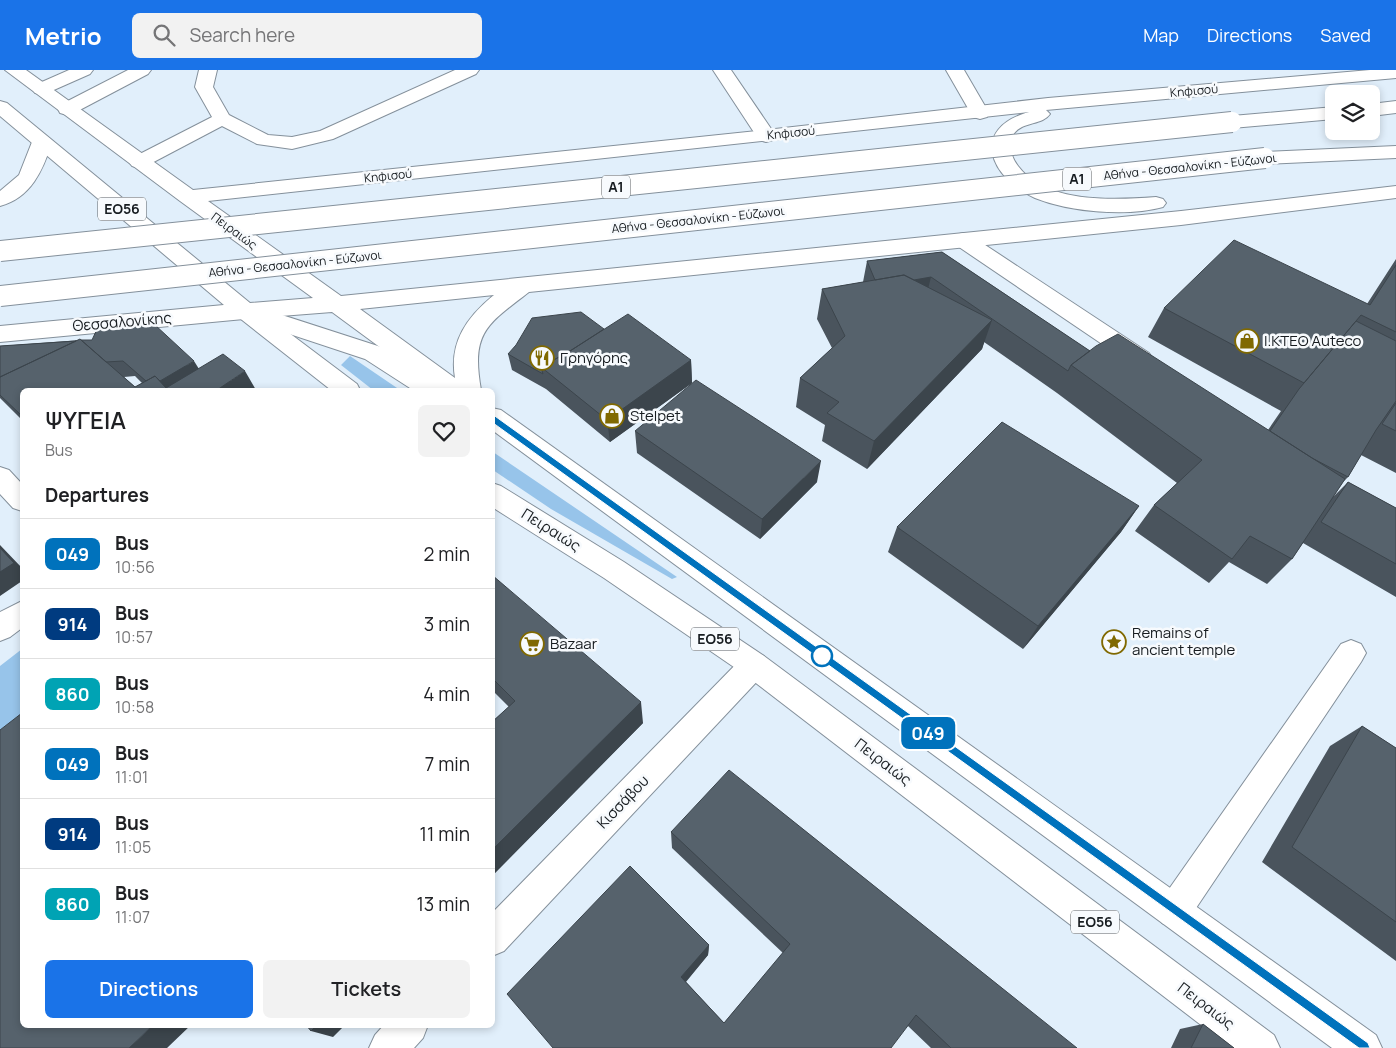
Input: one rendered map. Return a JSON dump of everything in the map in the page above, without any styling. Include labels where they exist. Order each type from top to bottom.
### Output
[{"type":"main road","name":"Πειραιώς","points":[[14,70],[452,388]]},
{"type":"main road","points":[[41,89],[84,70]]},
{"type":"main road","points":[[67,109],[142,70]]},
{"type":"main road","points":[[208,70],[204,87],[222,119],[264,140],[292,143],[326,135],[470,70]]},
{"type":"main road","points":[[722,70],[766,136]]},
{"type":"main road","points":[[955,70],[980,112]]},
{"type":"main road","name":"Κηφισού","points":[[187,197],[766,136],[1048,104],[1396,73]]},
{"type":"main road","points":[[1166,94],[1029,116],[1012,125],[1002,136],[1000,150],[1004,164],[1019,180],[1041,192],[1066,200],[1126,206],[1298,190],[1358,187],[1396,188]]},
{"type":"main road","name":"ΕΟ56","points":[[0,107],[245,311],[345,388]]},
{"type":"main road","points":[[1380,109],[1396,107]]},
{"type":"main road","name":"Α1","points":[[0,251],[1325,114]]},
{"type":"main road","points":[[139,162],[222,119]]},
{"type":"main road","points":[[0,200],[22,186],[30,176],[42,142]]},
{"type":"main road","name":"Αθήνα - Θεσσαλονίκη - Εύζωνοι","points":[[0,296],[1255,159],[1396,152]]},
{"type":"main road","points":[[245,311],[337,304],[1181,218],[1396,192]]},
{"type":"main road","points":[[963,240],[1147,363]]},
{"type":"main road","points":[[469,388],[465,358],[468,339],[471,333],[483,316],[523,285]]},
{"type":"main road","points":[[245,311],[373,353],[428,388]]},
{"type":"main road","name":"Θεσσαλονίκης","points":[[0,334],[245,311]]},
{"type":"main road","points":[[495,419],[1364,1048]]},
{"type":"main road","points":[[0,477],[20,499]]},
{"type":"main road","name":"Πειραιώς","points":[[495,496],[614,570],[754,665],[1261,1048]]},
{"type":"main road","points":[[0,628],[20,614]]},
{"type":"main road","points":[[1174,911],[1351,653]]},
{"type":"main road","name":"Κισσάβου","points":[[495,936],[754,665]]},
{"type":"main road","points":[[388,1048],[407,1028]]},
{"type":"shaded area","points":[[350,356],[397,388],[370,388],[341,365]]},
{"type":"shaded area","points":[[495,453],[677,577],[672,579],[551,509],[495,471]]},
{"type":"shaded area","points":[[20,651],[20,738],[0,753],[0,666]]},
{"type":"building","points":[[1234,240],[1370,305],[1396,265],[1396,332],[1361,315],[1304,383],[1164,308]]},
{"type":"building","points":[[942,252],[1090,351],[1071,365],[1068,371],[931,277],[914,280],[904,275],[875,280],[867,261]]},
{"type":"building","points":[[904,275],[992,320],[874,441],[827,413],[839,402],[800,378],[845,336],[822,289]]},
{"type":"building","points":[[581,312],[604,329],[541,367],[543,374],[508,354],[516,345],[532,318]]},
{"type":"building","points":[[628,314],[691,360],[607,420],[541,367]]},
{"type":"building","points":[[1356,321],[1396,341],[1396,401],[1348,477],[1312,458],[1270,431],[1299,389]]},
{"type":"building","points":[[154,324],[194,361],[160,381],[155,376],[146,381],[123,361],[106,362],[81,340],[92,340],[98,327]]},
{"type":"building","points":[[1118,334],[1345,479],[1292,559],[1250,536],[1232,559],[1154,505],[1202,460],[1071,365],[1096,346]]},
{"type":"building","points":[[80,339],[135,387],[155,376],[166,388],[20,388],[20,414],[0,395],[0,377]]},
{"type":"building","points":[[76,341],[0,377],[0,346]]},
{"type":"building","points":[[223,354],[245,371],[220,388],[166,388]]},
{"type":"building","points":[[696,380],[821,461],[762,519],[635,431]]},
{"type":"building","points":[[1396,403],[1396,431],[1382,424]]},
{"type":"building","points":[[1002,422],[1139,506],[1038,626],[897,527]]},
{"type":"building","points":[[1348,482],[1396,508],[1396,564],[1321,522]]},
{"type":"building","points":[[0,548],[14,563],[0,572]]},
{"type":"building","points":[[495,578],[641,702],[495,847],[495,719],[515,701],[495,681]]},
{"type":"building","points":[[20,715],[20,1028],[150,1028],[129,1048],[0,1048],[0,730]]},
{"type":"building","points":[[1362,726],[1396,748],[1396,922],[1292,847]]},
{"type":"building","points":[[729,770],[1077,1048],[951,1048],[916,1015],[891,1048],[553,1048],[507,994],[630,866],[709,945],[681,977],[724,1023],[790,944],[671,832]]},
{"type":"building","points":[[1203,1024],[1234,1048],[1191,1048]]},
{"type":"bus line","name":"049","points":[[495,419],[1364,1048]]},
{"type":"place","name":"Ι.ΚΤΕΟ Auteco","points":[[1247,341]]},
{"type":"place","name":"Γρηγόρης","points":[[542,358]]},
{"type":"place","name":"Stelpet","points":[[612,416]]},
{"type":"place","name":"Remains of ancient temple","points":[[1114,642]]},
{"type":"place","name":"Bazaar","points":[[532,644]]}]
